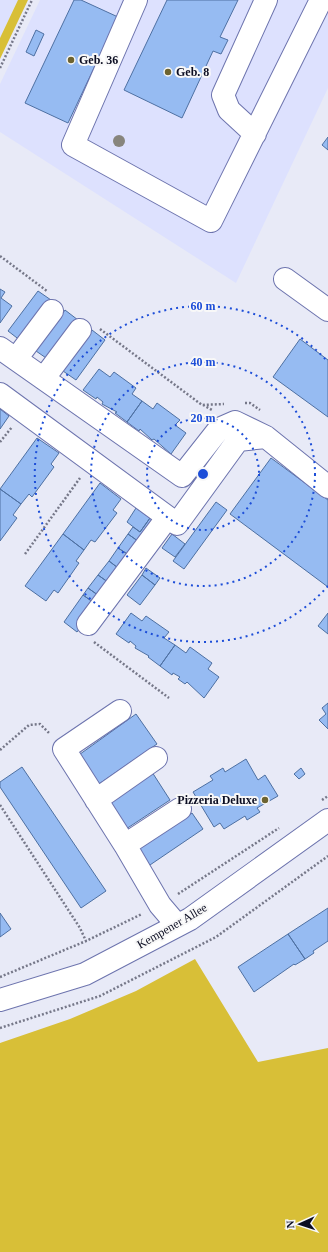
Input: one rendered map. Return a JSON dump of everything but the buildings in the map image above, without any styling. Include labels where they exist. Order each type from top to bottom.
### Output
[{"type":"main road","points":[[136,0],[73,145],[211,221],[321,0]]},
{"type":"main road","points":[[255,134],[229,110],[223,95],[266,0]]},
{"type":"main road","points":[[285,279],[328,310]]},
{"type":"main road","points":[[52,302],[8,353],[182,476],[234,410],[328,487]]},
{"type":"main road","points":[[44,378],[88,328]]},
{"type":"main road","points":[[0,394],[177,524],[238,440],[266,437]]},
{"type":"main road","points":[[88,624],[167,518]]},
{"type":"main road","points":[[120,711],[64,749],[125,845],[160,905],[177,925]]},
{"type":"main road","points":[[96,800],[156,758]]},
{"type":"main road","points":[[125,845],[180,809]]},
{"type":"main road","name":"Kempener Allee","points":[[0,1000],[85,974],[190,919],[328,820]]},
{"type":"path","points":[[0,68],[32,0]]},
{"type":"path","points":[[0,256],[52,302]]},
{"type":"path","points":[[88,328],[202,404],[234,410],[250,403],[262,412]]},
{"type":"path","points":[[25,554],[91,462]]},
{"type":"path","points":[[88,624],[94,642],[169,698]]},
{"type":"path","points":[[0,750],[29,724],[40,724],[64,749]]},
{"type":"path","points":[[0,805],[80,928],[86,941]]},
{"type":"shaded area","points":[[0,0],[18,0],[0,38]]},
{"type":"shaded area","points":[[18,0],[28,0],[0,59],[0,38]]},
{"type":"shaded area","points":[[40,0],[328,0],[328,88],[236,283],[0,132],[0,84]]},
{"type":"shaded area","points":[[195,959],[258,1062],[328,1048],[328,1252],[0,1252],[0,1043],[70,1019],[136,991]]},
{"type":"place","name":"Geb. 36","points":[[71,60]]},
{"type":"place","name":"Geb. 8","points":[[168,72]]},
{"type":"place","name":"Pizzeria Deluxe","points":[[265,800]]}]
